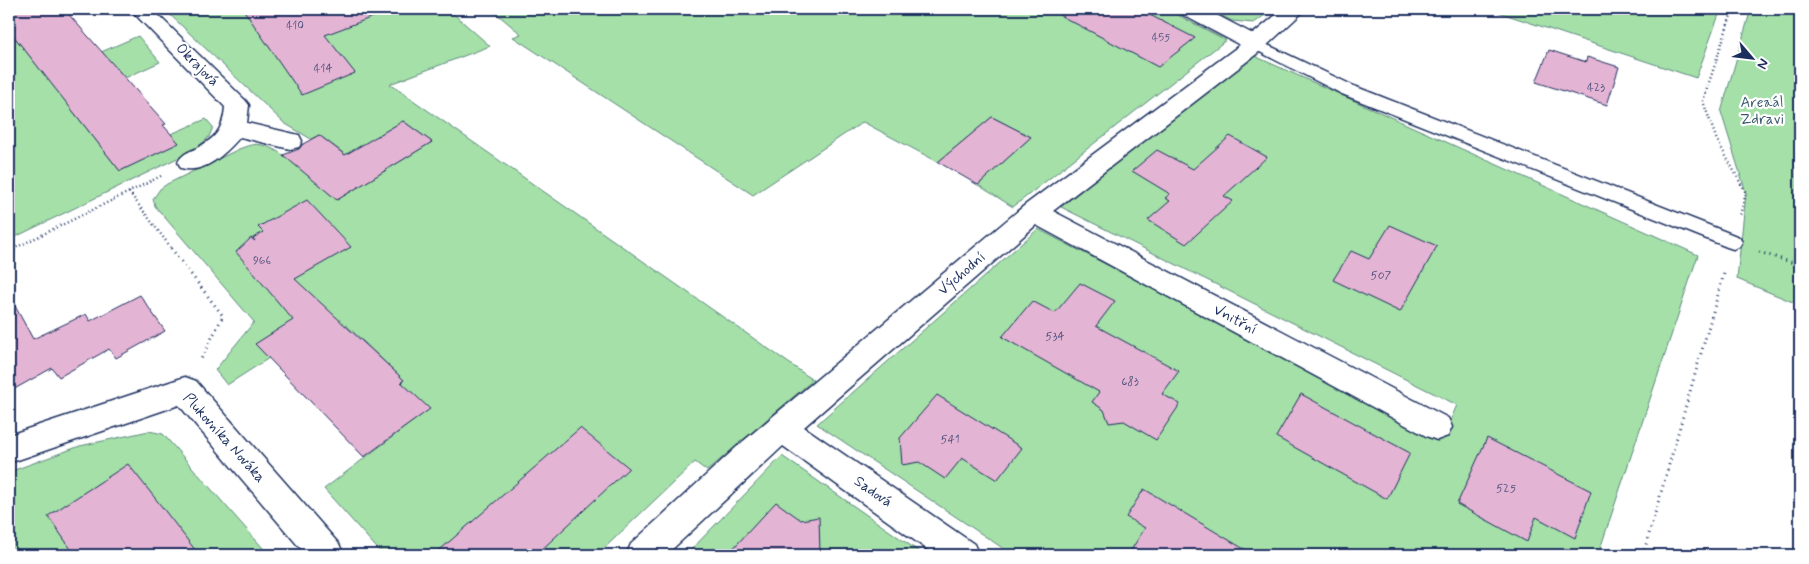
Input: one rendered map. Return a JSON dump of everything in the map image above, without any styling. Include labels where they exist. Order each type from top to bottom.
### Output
[{"type":"street","name":"Okrajová","points":[[140,9],[237,104],[235,128]]},
{"type":"street","points":[[1189,9],[1255,44]]},
{"type":"street","name":"Východní","points":[[643,555],[751,454],[783,429],[1034,212],[1255,44],[1295,9]]},
{"type":"street","points":[[190,162],[214,150],[235,128],[290,141]]},
{"type":"street","name":"Vnitřní","points":[[1034,212],[1437,427]]},
{"type":"street","name":"Plukovníka Nováka","points":[[9,449],[185,390],[328,555]]},
{"type":"street","name":"Sadová","points":[[783,429],[962,555]]},
{"type":"lane","points":[[1255,44],[1348,90],[1732,242]]},
{"type":"path","points":[[1733,9],[1703,101],[1716,138],[1746,194]]},
{"type":"path","points":[[9,251],[190,162]]},
{"type":"path","points":[[129,192],[223,316],[185,390]]},
{"type":"path","points":[[1643,555],[1732,242],[1800,265]]},
{"type":"green space","points":[[164,9],[448,9],[490,46],[390,84],[813,380],[707,471],[695,462],[597,555],[383,555],[324,489],[429,409],[401,382],[404,380],[346,325],[269,358],[227,385],[215,370],[254,322],[155,206],[153,199],[160,189],[167,184],[239,149],[256,144],[280,153],[301,168],[337,200],[432,142],[403,121],[346,155],[319,135],[311,139],[284,123]]},
{"type":"green space","points":[[491,9],[1166,9],[1226,40],[1013,207],[978,185],[1031,137],[992,117],[938,162],[863,122],[753,195],[513,37],[521,34]]},
{"type":"green space","points":[[1209,9],[1273,9],[1254,23],[1232,21]]},
{"type":"green space","points":[[1489,9],[1721,9],[1696,78]]},
{"type":"green space","name":"Areaál Zdravi","points":[[1751,9],[1800,9],[1800,305],[1737,279],[1746,193],[1721,112]]},
{"type":"green space","points":[[9,30],[46,76],[138,36],[160,62],[125,78],[116,68],[72,110],[120,171],[178,143],[171,134],[206,119],[213,127],[209,137],[196,149],[9,240]]},
{"type":"green space","points":[[1250,54],[1698,255],[1598,555],[1013,555],[817,424],[1038,229],[1442,439],[1457,405],[1061,207]]},
{"type":"green space","points":[[149,431],[163,434],[269,555],[9,555],[9,472],[80,446]]},
{"type":"green space","points":[[782,456],[924,555],[686,555]]},
{"type":"building","points":[[9,9],[64,9],[166,124],[163,125],[179,143],[120,171],[9,30]]},
{"type":"building","points":[[243,9],[385,9],[386,12],[325,35],[355,73],[302,95]]},
{"type":"building","points":[[1048,9],[1138,9],[1195,38],[1158,67]]},
{"type":"building","points":[[1549,50],[1586,62],[1587,57],[1619,67],[1607,105],[1536,82]]},
{"type":"building","points":[[992,117],[1031,137],[978,185],[938,162]]},
{"type":"building","points":[[403,121],[432,142],[337,200],[283,155],[299,149],[303,144],[319,135],[345,155]]},
{"type":"building","points":[[1230,136],[1267,157],[1224,196],[1233,201],[1186,244],[1148,220],[1170,201],[1165,198],[1170,194],[1132,171],[1157,150],[1193,169]]},
{"type":"building","points":[[307,200],[351,247],[295,279],[404,380],[401,382],[430,409],[364,457],[255,344],[293,320],[236,252],[251,238],[255,241],[253,238],[263,232],[258,227]]},
{"type":"building","points":[[1390,225],[1437,246],[1400,312],[1333,280],[1351,251],[1369,259]]},
{"type":"building","points":[[1080,283],[1115,301],[1096,326],[1179,371],[1162,394],[1180,404],[1156,440],[1124,421],[1109,423],[1104,410],[1092,402],[1099,392],[1002,337],[1032,301],[1055,313]]},
{"type":"building","points":[[9,295],[33,339],[86,314],[90,321],[140,295],[165,331],[116,358],[109,349],[59,377],[52,368],[9,392]]},
{"type":"building","points":[[1301,394],[1410,453],[1387,499],[1276,437]]},
{"type":"building","points":[[937,395],[1022,448],[997,480],[962,458],[945,479],[919,462],[902,465],[900,438]]},
{"type":"building","points":[[580,428],[629,468],[536,555],[434,555]]},
{"type":"building","points":[[1487,438],[1591,491],[1575,538],[1536,517],[1527,542],[1457,504]]},
{"type":"building","points":[[128,464],[199,555],[75,555],[48,516]]},
{"type":"building","points":[[1144,489],[1254,555],[1128,555],[1145,528],[1126,517]]},
{"type":"building","points":[[776,502],[801,520],[819,517],[820,555],[727,555]]}]
